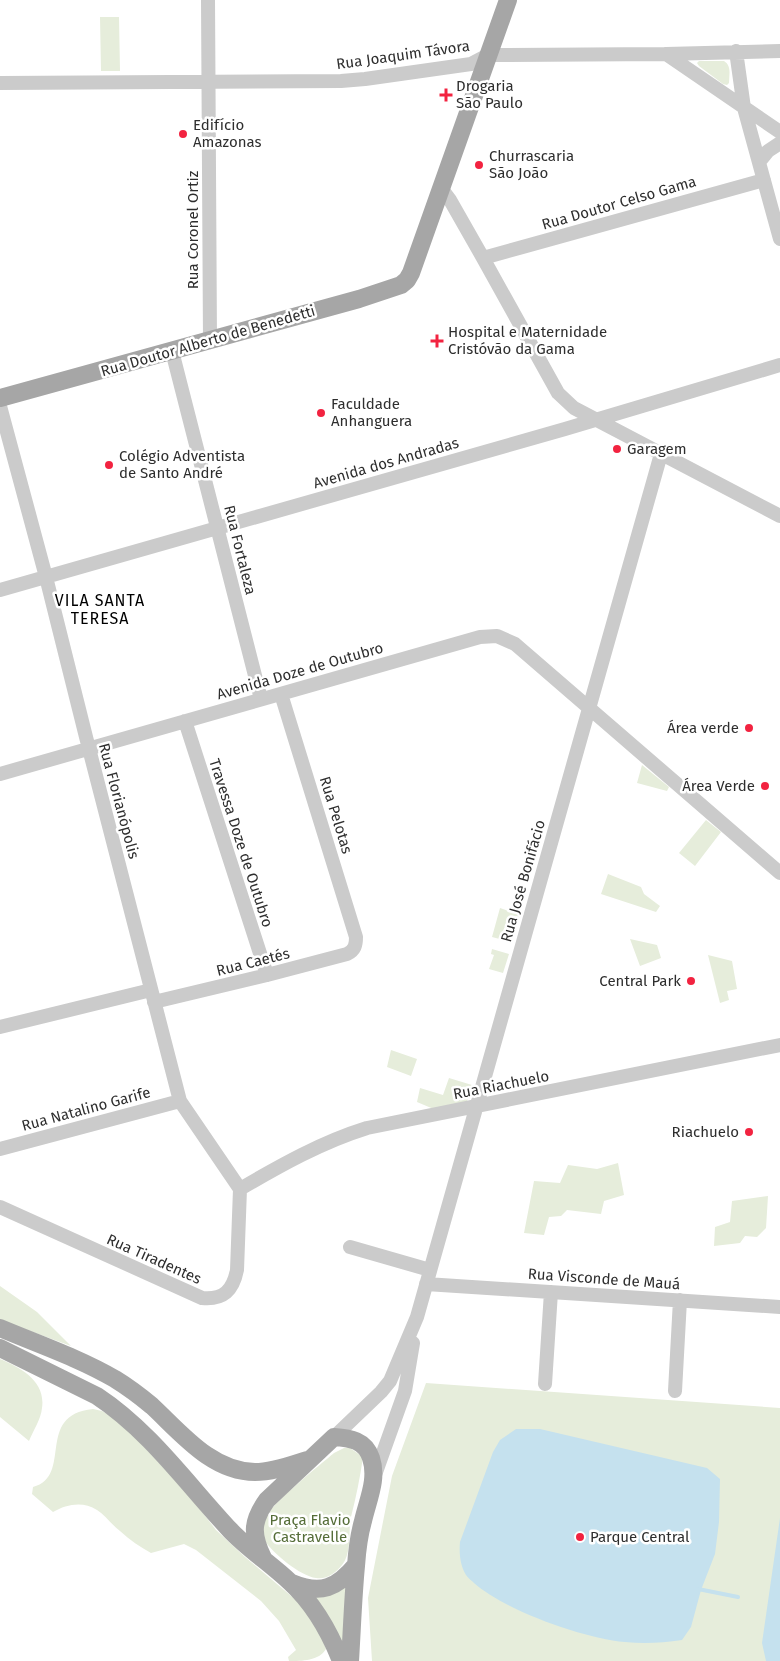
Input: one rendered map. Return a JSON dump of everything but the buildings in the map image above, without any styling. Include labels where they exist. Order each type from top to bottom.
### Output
[{"type":"main road","points":[[441,188],[508,0]]},
{"type":"main road","name":"Rua Doutor Alberto de Benedetti","points":[[0,398],[210,341],[393,288],[406,280],[411,273],[441,188]]},
{"type":"main road","points":[[0,1328],[94,1368],[115,1379],[150,1405],[190,1442],[220,1463],[238,1470],[256,1472],[278,1469],[310,1459]]},
{"type":"main road","points":[[0,1348],[84,1389],[112,1406],[144,1434],[171,1461],[203,1501],[232,1532],[247,1547],[291,1583],[316,1613],[333,1642],[341,1661]]},
{"type":"main road","points":[[264,1559],[254,1535],[256,1519],[260,1509],[267,1500],[334,1437],[357,1440],[363,1445],[370,1456],[375,1475],[362,1523],[356,1565],[350,1661]]},
{"type":"main road","points":[[291,1583],[305,1589],[320,1590],[340,1582],[356,1565]]},
{"type":"street","name":"Rua Coronel Ortiz","points":[[208,0],[210,341]]},
{"type":"street","name":"Rua Joaquim Távora","points":[[0,83],[352,81],[471,64],[488,55],[780,51]]},
{"type":"street","points":[[736,52],[744,108],[780,239]]},
{"type":"street","points":[[666,54],[780,132]]},
{"type":"street","points":[[759,162],[768,151],[780,143]]},
{"type":"street","name":"Rua Doutor Celso Gama","points":[[484,258],[764,180]]},
{"type":"street","points":[[441,188],[484,258],[558,393],[574,408],[780,516]]},
{"type":"street","name":"Rua Fortaleza","points":[[172,351],[260,700]]},
{"type":"street","name":"Avenida dos Andradas","points":[[0,590],[596,420],[780,365]]},
{"type":"street","name":"Rua Florianópolis","points":[[0,406],[46,577],[88,749],[180,1101],[240,1189]]},
{"type":"street","name":"Rua José Bonifácio","points":[[334,1437],[368,1406],[390,1381],[416,1318],[661,454]]},
{"type":"street","name":"Avenida Doze de Outubro","points":[[0,774],[281,694],[490,636],[497,636],[515,644],[780,872]]},
{"type":"street","name":"Rua Pelotas","points":[[281,694],[356,937],[356,947]]},
{"type":"street","name":"Travessa Doze de Outubro","points":[[185,721],[267,976]]},
{"type":"street","name":"Rua Caetés","points":[[0,1027],[153,996],[267,976],[347,954],[356,947]]},
{"type":"street","name":"Rua Riachuelo","points":[[240,1189],[273,1169],[332,1140],[358,1130],[780,1045]]},
{"type":"street","name":"Rua Natalino Garife","points":[[0,1149],[180,1101]]},
{"type":"street","name":"Rua Tiradentes","points":[[239,1220],[250,1197],[273,1169]]},
{"type":"street","name":"Rua Tiradentes","points":[[0,1207],[202,1298],[212,1299],[227,1292],[235,1281],[240,1189]]},
{"type":"street","points":[[350,1247],[430,1270]]},
{"type":"street","name":"Rua Visconde de Mauá","points":[[426,1284],[780,1307]]},
{"type":"street","points":[[546,1384],[551,1292]]},
{"type":"street","points":[[675,1391],[680,1300]]},
{"type":"street","name":"Rua José Bonifácio","points":[[375,1475],[405,1391],[416,1318]]},
{"type":"green space","points":[[100,17],[119,17],[120,71],[101,71]]},
{"type":"green space","points":[[699,61],[724,61],[727,63],[730,74],[729,83],[727,85],[723,84],[699,66],[697,63]]},
{"type":"green space","points":[[642,765],[669,787],[667,791],[637,783]]},
{"type":"green space","points":[[706,820],[721,832],[695,866],[679,853]]},
{"type":"green space","points":[[608,874],[641,887],[644,894],[660,906],[656,912],[601,894]]},
{"type":"green space","points":[[500,908],[520,915],[511,942],[492,937]]},
{"type":"green space","points":[[630,939],[657,945],[661,958],[640,966]]},
{"type":"green space","points":[[492,949],[509,954],[503,973],[489,969],[494,955],[491,954]]},
{"type":"green space","points":[[708,955],[732,961],[737,989],[727,991],[729,1000],[720,1003]]},
{"type":"green space","points":[[391,1050],[417,1059],[411,1076],[387,1067]]},
{"type":"green space","points":[[449,1078],[472,1085],[466,1105],[436,1110],[417,1102],[420,1088],[443,1095]]},
{"type":"green space","points":[[618,1163],[624,1195],[604,1201],[601,1214],[567,1210],[561,1216],[549,1217],[544,1235],[524,1233],[534,1181],[560,1183],[568,1165],[597,1169]]},
{"type":"green space","points":[[768,1196],[766,1228],[757,1237],[745,1236],[740,1243],[714,1246],[715,1227],[730,1222],[732,1201]]},
{"type":"green space","points":[[0,1286],[37,1312],[71,1346],[0,1320]]},
{"type":"green space","points":[[0,1359],[24,1371],[40,1390],[42,1408],[39,1421],[29,1441],[0,1417]]},
{"type":"green space","name":"Parque Central","points":[[426,1383],[780,1408],[780,1661],[372,1661],[368,1598],[392,1476]]},
{"type":"green space","points":[[93,1409],[102,1411],[120,1421],[189,1495],[216,1530],[297,1601],[318,1627],[326,1649],[323,1653],[310,1660],[289,1661],[288,1657],[296,1650],[279,1621],[261,1601],[196,1550],[184,1544],[151,1553],[131,1540],[92,1507],[75,1505],[53,1512],[32,1494],[33,1487],[45,1481],[51,1471],[59,1433],[64,1422],[75,1414]]},
{"type":"green space","name":"Praça Flavio Castravelle","points":[[344,1448],[350,1448],[363,1457],[350,1523],[347,1555],[337,1571],[327,1577],[316,1578],[295,1569],[274,1551],[263,1539],[261,1525],[264,1518],[281,1499],[334,1453]]},
{"type":"green space","points":[[347,1581],[346,1654],[309,1592]]},
{"type":"water","points":[[516,1429],[540,1429],[707,1468],[720,1479],[719,1522],[715,1554],[701,1590],[691,1627],[682,1640],[653,1643],[625,1642],[567,1629],[546,1622],[505,1603],[488,1593],[467,1576],[461,1563],[460,1542],[493,1452],[500,1440]]},
{"type":"water","points":[[780,1518],[780,1661],[766,1661],[762,1643]]},
{"type":"waterway","points":[[698,1589],[738,1597]]},
{"type":"place","name":"Drogaria São Paulo","points":[[446,95]]},
{"type":"place","name":"Edifício Amazonas","points":[[183,134]]},
{"type":"place","name":"Churrascaria São João","points":[[479,165]]},
{"type":"place","name":"Hospital e Maternidade Cristóvão da Gama","points":[[437,341]]},
{"type":"place","name":"Faculdade Anhanguera","points":[[321,413]]},
{"type":"place","name":"Garagem","points":[[617,449]]},
{"type":"place","name":"Colégio Adventista de Santo André","points":[[109,465]]},
{"type":"place","name":"Área verde","points":[[749,728]]},
{"type":"place","name":"Área Verde","points":[[765,786]]},
{"type":"place","name":"Central Park","points":[[691,981]]},
{"type":"place","name":"Riachuelo","points":[[749,1132]]},
{"type":"place","name":"Parque Central","points":[[580,1537]]},
{"type":"district","name":"VILA SANTA TERESA","points":[[100,609]]}]
